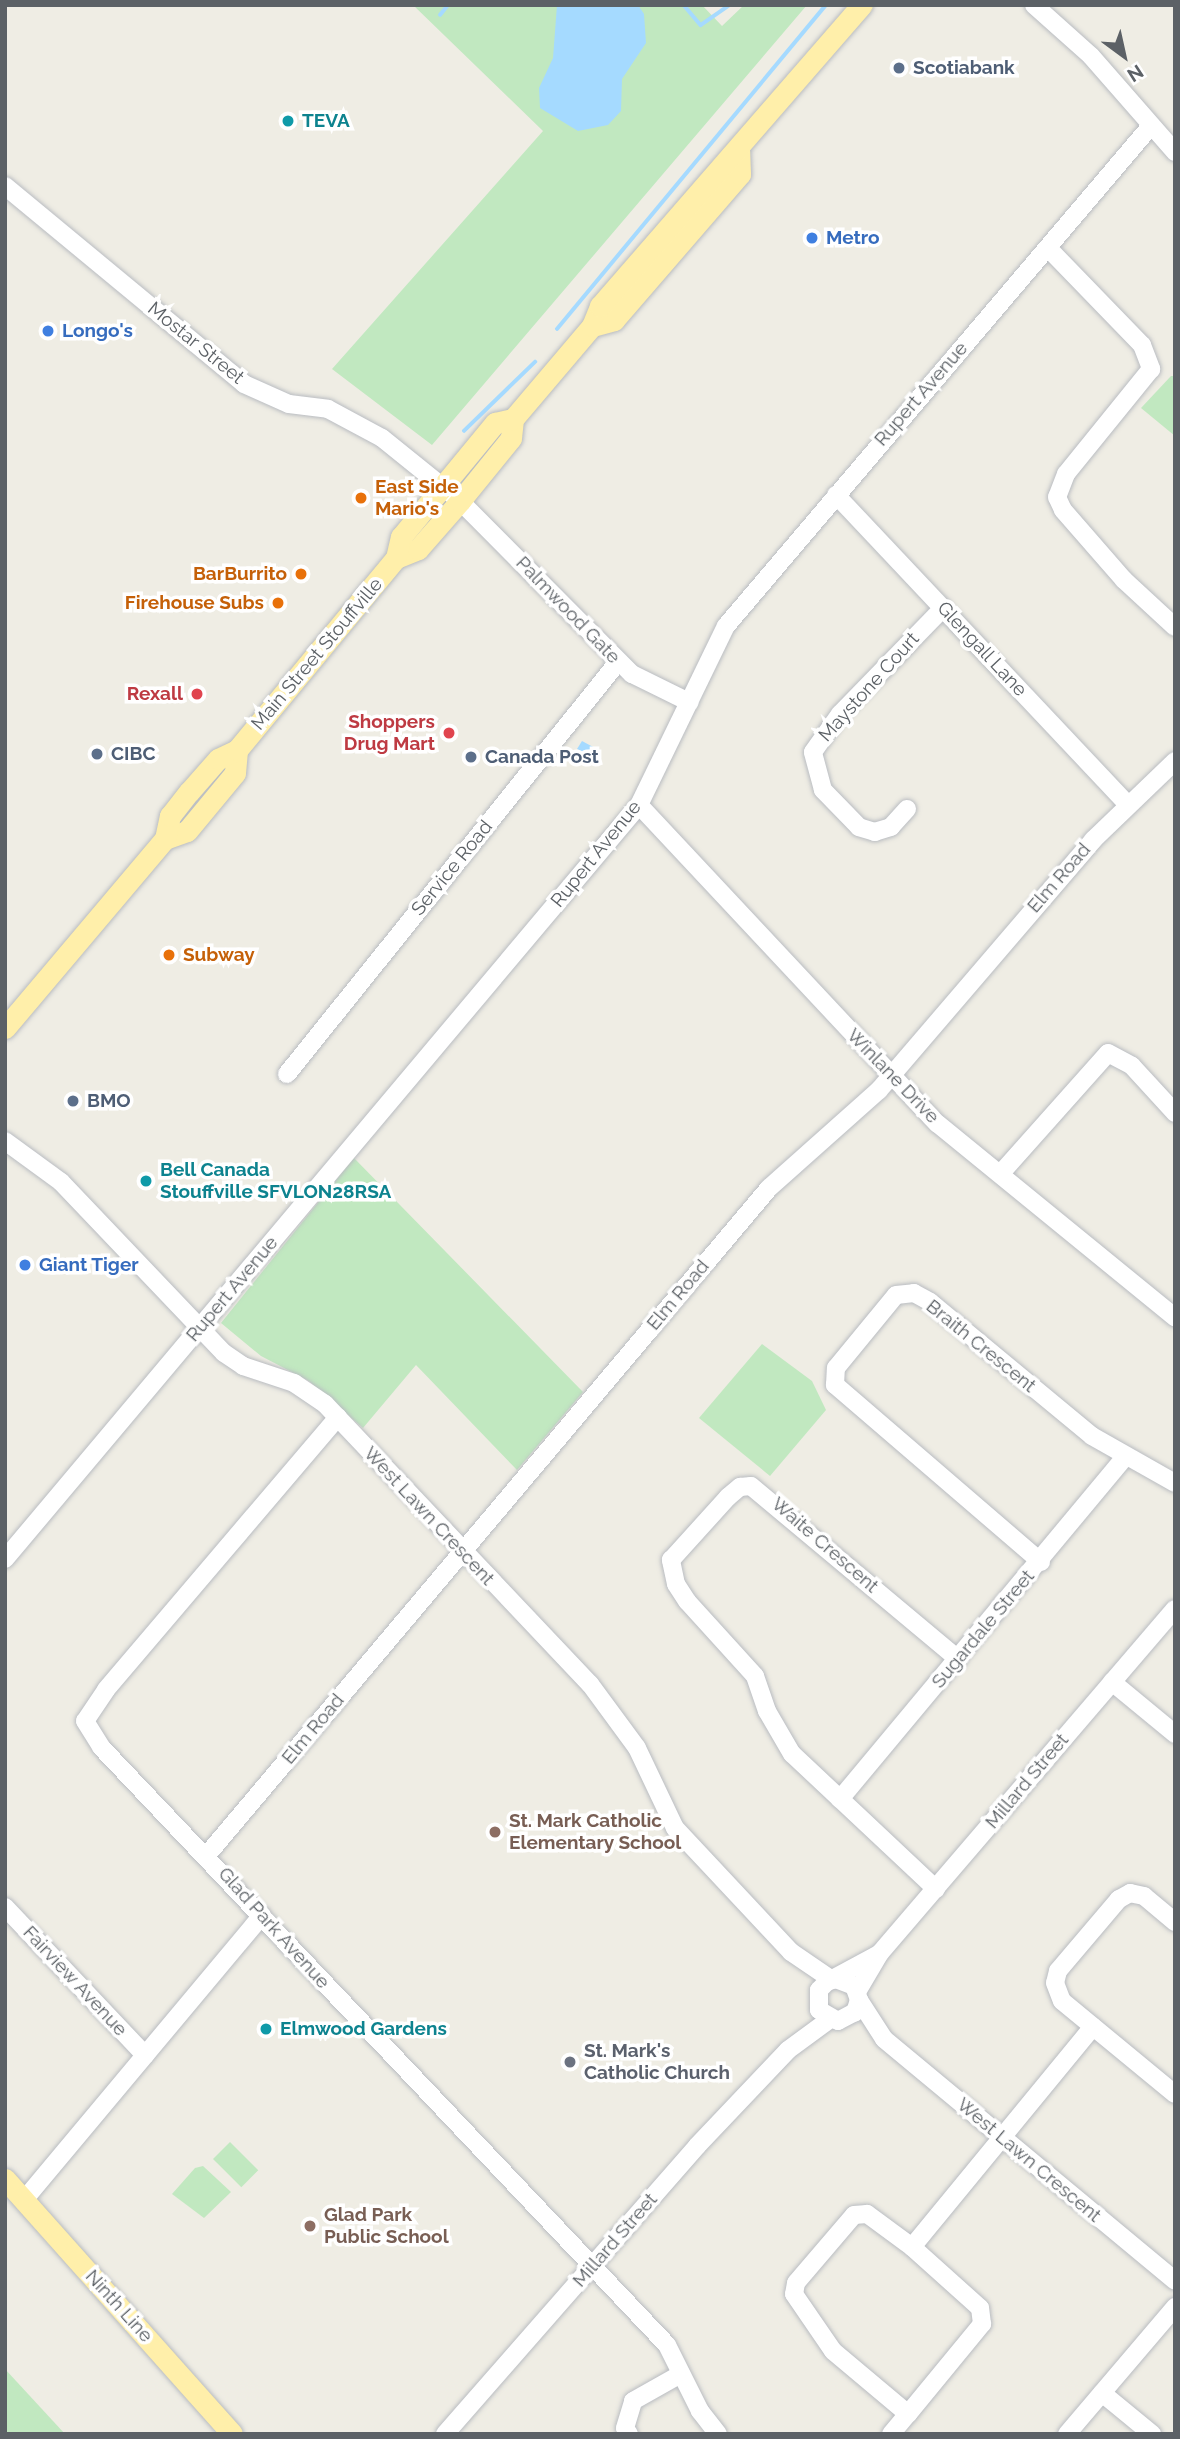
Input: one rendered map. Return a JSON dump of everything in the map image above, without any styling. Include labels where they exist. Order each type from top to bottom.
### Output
[{"type":"main road","name":"Main Street Stouffville","points":[[396,558],[418,549],[460,501],[511,438],[513,419],[592,326],[600,306],[719,164],[740,151],[862,5]]},
{"type":"main road","name":"Main Street Stouffville","points":[[5,1028],[165,839],[170,816],[189,792],[218,759],[237,750],[396,558],[401,537],[495,423],[513,419]]},
{"type":"main road","name":"Ninth Line","points":[[5,2179],[226,2431]]},
{"type":"street","points":[[1034,5],[1091,56],[1150,127],[1175,152]]},
{"type":"street","name":"Rupert Avenue","points":[[5,1559],[639,805],[726,626],[1150,127]]},
{"type":"street","name":"Mostar Street","points":[[5,186],[244,384],[289,404],[328,409],[382,438],[460,501]]},
{"type":"street","points":[[1048,248],[1142,345],[1151,369],[1066,474],[1057,497],[1063,510],[1124,580],[1175,626]]},
{"type":"street","name":"Glengall Lane","points":[[836,495],[1127,804]]},
{"type":"street","name":"Palmwood Gate","points":[[460,501],[618,662],[632,674],[689,702]]},
{"type":"street","name":"Maystone Court","points":[[907,809],[891,827],[874,832],[859,827],[823,790],[813,752],[858,693],[943,608]]},
{"type":"street","name":"Service Road","points":[[287,1074],[618,662]]},
{"type":"street","name":"Elm Road","points":[[207,1855],[769,1188],[891,1076],[1038,901],[1127,804],[1175,761]]},
{"type":"street","name":"Winlane Drive","points":[[639,805],[937,1124],[1002,1172],[1175,1317]]},
{"type":"street","points":[[1002,1172],[1108,1053],[1132,1066],[1175,1113]]},
{"type":"street","name":"West Lawn Crescent","points":[[5,1142],[61,1182],[200,1328],[243,1366],[294,1384],[338,1417],[461,1553],[590,1684],[637,1748],[675,1828],[792,1952],[834,1979]]},
{"type":"street","name":"Braith Crescent","points":[[1041,1562],[845,1397],[835,1385],[835,1368],[896,1295],[914,1293],[1055,1408],[1125,1457],[1175,1483]]},
{"type":"street","name":"Glad Park Avenue","points":[[338,1417],[99,1698],[85,1721],[102,1747],[207,1855],[667,2345],[700,2411],[718,2434]]},
{"type":"street","name":"Sugardale Street","points":[[840,1799],[1041,1562],[1125,1457]]},
{"type":"street","name":"Waite Crescent","points":[[936,1889],[792,1754],[767,1711],[755,1676],[687,1601],[676,1584],[671,1560],[728,1497],[740,1487],[751,1486],[958,1658]]},
{"type":"street","name":"Millard Street","points":[[858,1996],[880,1953],[1175,1609]]},
{"type":"street","points":[[1112,1682],[1175,1734]]},
{"type":"street","points":[[1175,1922],[1144,1896],[1130,1894],[1119,1899],[1058,1971],[1055,1983],[1062,2001],[1175,2094]]},
{"type":"street","name":"Fairview Avenue","points":[[5,1907],[145,2055]]},
{"type":"street","points":[[24,2200],[262,1915]]},
{"type":"street","name":"West Lawn Crescent","points":[[792,1952],[817,2000]]},
{"type":"street","name":"Millard Street","points":[[834,1979],[880,1953]]},
{"type":"street","points":[[834,1979],[848,1982],[858,1996],[855,2012],[834,2020],[817,2000],[834,1979]]},
{"type":"street","name":"West Lawn Crescent","points":[[858,1996],[884,2039]]},
{"type":"street","name":"Millard Street","points":[[445,2434],[788,2050],[817,2000]]},
{"type":"street","name":"West Lawn Crescent","points":[[834,2020],[884,2039],[1175,2281]]},
{"type":"street","name":"Millard Street","points":[[788,2050],[834,2020]]},
{"type":"street","points":[[912,2247],[1093,2027]]},
{"type":"street","points":[[891,2434],[908,2414],[982,2324],[980,2308],[912,2247],[867,2214],[854,2215],[796,2283],[794,2294],[834,2351],[908,2414]]},
{"type":"street","points":[[1067,2434],[1175,2306]]},
{"type":"street","points":[[624,2432],[633,2401],[681,2374]]},
{"type":"street","points":[[1102,2393],[1152,2434]]},
{"type":"green space","points":[[413,5],[702,5],[722,26],[744,5],[807,5],[432,445],[332,369],[543,131]]},
{"type":"green space","points":[[1171,376],[1175,376],[1175,436],[1141,408]]},
{"type":"green space","points":[[354,1158],[583,1392],[517,1470],[416,1365],[363,1428],[309,1381],[261,1356],[221,1323]]},
{"type":"green space","points":[[762,1344],[812,1381],[826,1410],[770,1476],[699,1418]]},
{"type":"green space","points":[[230,2142],[258,2170],[241,2187],[213,2159]]},
{"type":"green space","points":[[203,2166],[231,2192],[204,2218],[172,2194],[195,2168]]},
{"type":"green space","points":[[5,2369],[65,2434],[5,2434]]},
{"type":"water","points":[[557,5],[638,5],[644,14],[646,43],[622,79],[621,111],[608,125],[578,131],[540,108],[539,88],[553,58]]},
{"type":"water","points":[[582,741],[595,748],[593,758],[577,749]]},
{"type":"waterway","points":[[440,15],[448,5]]},
{"type":"waterway","points":[[684,5],[701,25],[730,5]]},
{"type":"waterway","points":[[557,329],[826,5]]},
{"type":"waterway","points":[[464,431],[535,362]]},
{"type":"place","name":"Scotiabank","points":[[899,68]]},
{"type":"place","name":"TEVA","points":[[288,121]]},
{"type":"place","name":"Metro","points":[[812,238]]},
{"type":"place","name":"Longo's","points":[[48,331]]},
{"type":"place","name":"East Side Mario's","points":[[361,498]]},
{"type":"place","name":"BarBurrito","points":[[301,574]]},
{"type":"place","name":"Firehouse Subs","points":[[278,603]]},
{"type":"place","name":"Rexall","points":[[197,694]]},
{"type":"place","name":"Shoppers Drug Mart","points":[[449,733]]},
{"type":"place","name":"CIBC","points":[[97,754]]},
{"type":"place","name":"Canada Post","points":[[471,757]]},
{"type":"place","name":"Subway","points":[[169,955]]},
{"type":"place","name":"BMO","points":[[73,1101]]},
{"type":"place","name":"Bell Canada Stouffville SFVLON28RSA","points":[[146,1181]]},
{"type":"place","name":"Giant Tiger","points":[[25,1265]]},
{"type":"place","name":"St. Mark Catholic Elementary School","points":[[495,1832]]},
{"type":"place","name":"Elmwood Gardens","points":[[266,2029]]},
{"type":"place","name":"St. Mark's Catholic Church","points":[[570,2062]]},
{"type":"place","name":"Glad Park Public School","points":[[310,2226]]}]
